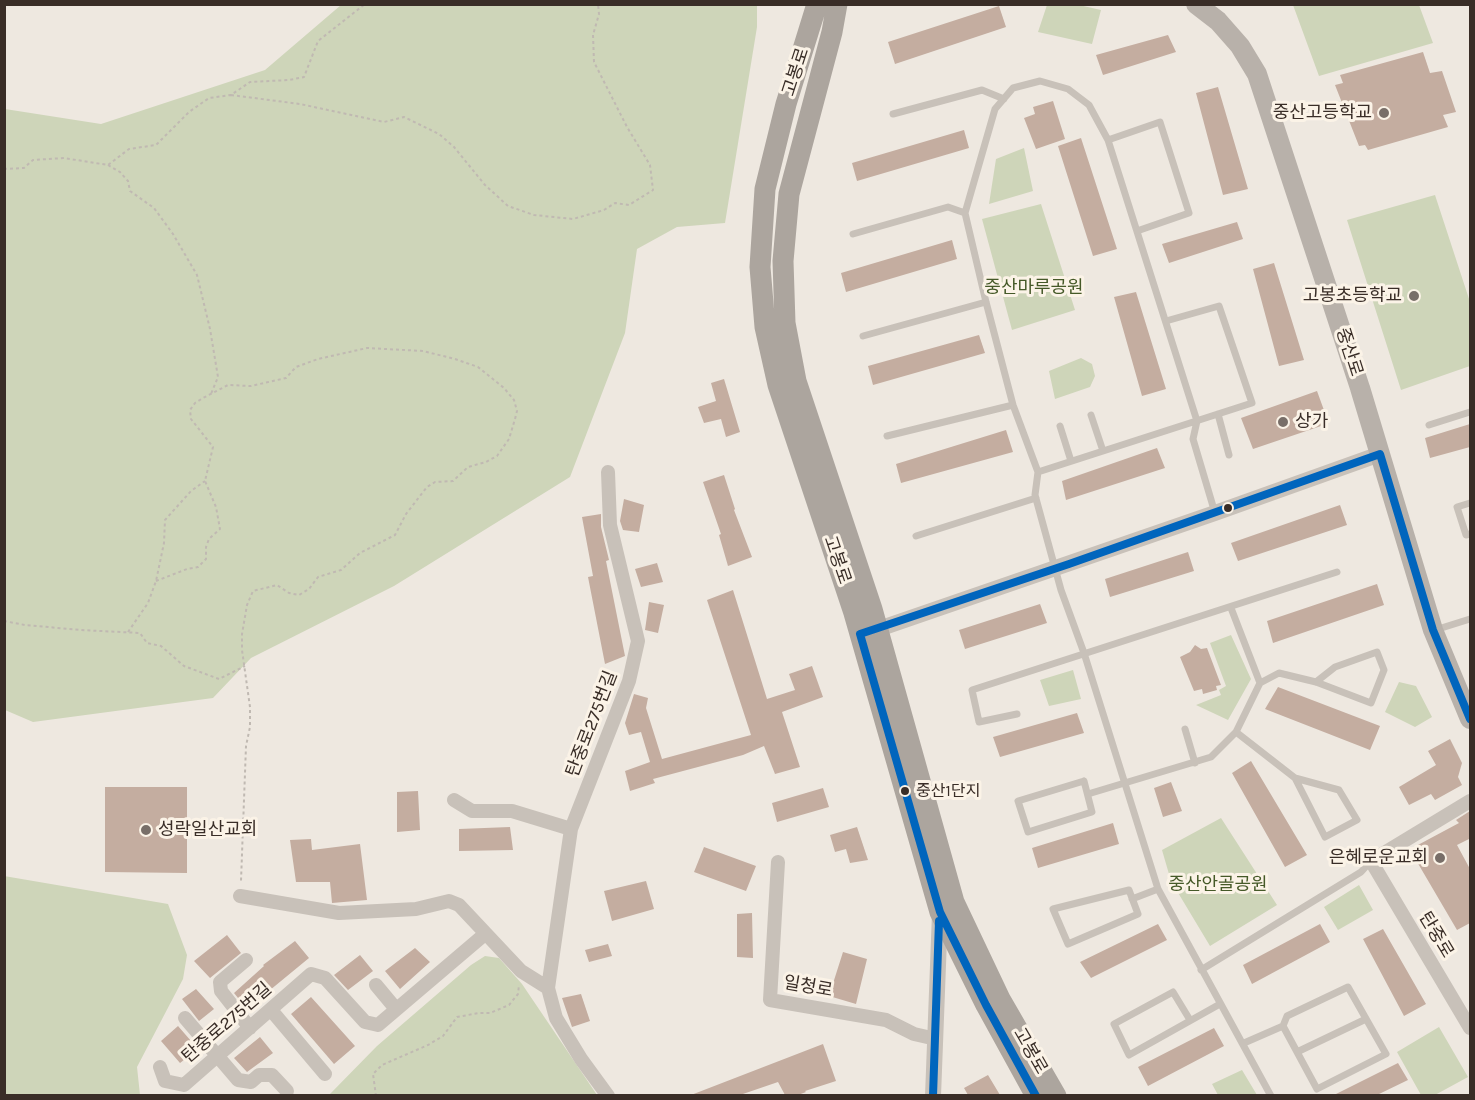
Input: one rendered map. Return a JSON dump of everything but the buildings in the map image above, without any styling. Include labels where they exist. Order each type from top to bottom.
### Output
[{"type":"main road","name":"고봉로","points":[[817,4],[774,147],[765,189],[760,267],[765,327],[778,385],[869,632],[940,912],[986,1005],[1036,1095]]},
{"type":"main road","name":"고봉로","points":[[837,4],[832,32],[789,194],[783,261],[785,323],[796,381],[869,632],[954,902],[1000,999],[1056,1095]]},
{"type":"main road","name":"중산로","points":[[1196,4],[1218,21],[1240,45],[1257,74],[1303,210],[1380,454],[1432,630],[1470,719]]},
{"type":"street","points":[[869,632],[1056,569],[1380,454]]},
{"type":"street","name":"탄중로275번길","points":[[608,472],[610,525],[638,641],[629,681],[571,829],[548,988],[556,1018],[581,1059],[608,1095]]},
{"type":"street","points":[[454,800],[472,811],[512,811],[571,829]]},
{"type":"street","points":[[1371,861],[1470,801]]},
{"type":"street","name":"탄중로","points":[[1371,861],[1470,1028]]},
{"type":"street","name":"일청로","points":[[778,862],[770,1000],[886,1020],[914,1034],[936,1039]]},
{"type":"street","points":[[240,896],[339,913],[416,909],[449,901],[459,905],[521,971],[548,988]]},
{"type":"street","points":[[933,1095],[940,912]]},
{"type":"street","name":"탄중로275번길","points":[[160,1067],[165,1082],[184,1085],[311,974],[325,978],[365,1022],[378,1025],[485,934]]},
{"type":"street","points":[[246,960],[220,982],[221,991],[250,1028]]},
{"type":"street","points":[[376,985],[396,1009]]},
{"type":"street","points":[[271,1010],[325,1074]]},
{"type":"street","points":[[185,1018],[238,1080],[250,1082],[259,1075],[272,1075],[287,1091]]},
{"type":"lane","points":[[1215,513],[1193,440],[1197,421],[1108,140],[1089,105],[1068,89],[1040,81],[1013,88],[995,110],[965,213],[1013,405],[1038,472],[1036,498],[1061,590],[1084,653],[1158,889],[1271,1095]]},
{"type":"lane","points":[[893,114],[982,90],[1004,99]]},
{"type":"lane","points":[[1108,140],[1160,122],[1189,213],[1137,231]]},
{"type":"lane","points":[[853,234],[948,207],[965,213]]},
{"type":"lane","points":[[863,336],[986,302]]},
{"type":"lane","points":[[1038,472],[1252,403],[1219,306],[1166,321]]},
{"type":"lane","points":[[887,436],[1013,405]]},
{"type":"lane","points":[[1429,425],[1470,411]]},
{"type":"lane","points":[[1218,414],[1229,455]]},
{"type":"lane","points":[[1091,415],[1103,451]]},
{"type":"lane","points":[[1060,426],[1071,461]]},
{"type":"lane","points":[[916,536],[1036,498]]},
{"type":"lane","points":[[1470,503],[1457,507],[1466,535],[1470,534]]},
{"type":"lane","points":[[1017,714],[979,722],[972,690],[1337,572]]},
{"type":"lane","points":[[1231,608],[1260,683]]},
{"type":"lane","points":[[1432,630],[1470,619]]},
{"type":"lane","points":[[1088,794],[1212,757],[1236,732],[1260,683],[1279,673],[1316,682],[1371,703],[1384,670],[1377,652],[1335,667],[1316,682]]},
{"type":"lane","points":[[1185,729],[1195,763]]},
{"type":"lane","points":[[1236,732],[1295,778],[1339,790],[1357,820],[1325,837],[1295,778]]},
{"type":"lane","points":[[1084,781],[1088,794],[1092,812],[1028,832],[1018,801],[1084,781]]},
{"type":"lane","points":[[1201,970],[1361,872],[1371,861]]},
{"type":"lane","points":[[1132,899],[1158,889]]},
{"type":"lane","points":[[1129,890],[1132,899],[1138,914],[1068,944],[1053,909],[1129,890]]},
{"type":"lane","points":[[1244,1043],[1282,1026],[1287,1016],[1348,987],[1386,1054],[1317,1089],[1282,1026]]},
{"type":"lane","points":[[1191,1020],[1173,992],[1114,1024],[1129,1055],[1220,1004]]},
{"type":"lane","points":[[1297,1052],[1366,1019]]},
{"type":"path","points":[[231,95],[250,82],[304,77],[318,41],[365,4]]},
{"type":"path","points":[[108,165],[129,148],[156,145],[189,112],[209,98],[231,95],[300,104],[384,122],[404,117],[439,134],[454,147],[485,185],[508,206],[534,215],[573,219],[604,210],[615,203],[629,205],[653,190],[650,165],[627,128],[594,62],[593,35],[599,14],[598,4]]},
{"type":"path","points":[[4,169],[24,168],[33,160],[64,158],[108,165],[128,181],[130,191],[154,208],[197,274],[218,377],[211,394]]},
{"type":"path","points":[[156,581],[198,567],[206,559],[206,546],[209,539],[220,529],[216,507],[205,480],[213,447],[191,419],[190,410],[195,403],[228,385],[251,386],[286,378],[296,367],[318,359],[367,348],[423,351],[456,359],[478,367],[504,388],[514,400],[517,411],[509,439],[497,456],[486,462],[468,466],[453,481],[435,482],[427,487],[406,514],[395,535],[360,553],[341,570],[318,577],[309,589],[299,595],[277,585],[253,591],[247,605],[242,634],[250,727],[246,746],[240,896]]},
{"type":"path","points":[[127,633],[148,603],[156,581],[164,543],[165,520],[191,491],[205,480]]},
{"type":"path","points":[[4,621],[47,627],[140,633],[147,643],[161,646],[184,666],[219,679],[245,666]]},
{"type":"path","points":[[376,1095],[373,1074],[382,1065],[443,1036],[457,1017],[479,1012],[490,1013],[509,1005],[518,994],[521,971]]},
{"type":"green space","points":[[341,5],[757,5],[757,27],[725,223],[677,227],[637,249],[625,333],[570,477],[394,586],[251,658],[213,698],[33,722],[5,710],[5,109],[101,124],[265,70]]},
{"type":"green space","points":[[1047,5],[1079,5],[1101,10],[1092,44],[1038,32]]},
{"type":"green space","points":[[1293,5],[1419,5],[1433,43],[1319,76]]},
{"type":"green space","points":[[1024,148],[1033,191],[989,204],[996,159]]},
{"type":"green space","name":"고봉초등학교","points":[[1435,195],[1470,302],[1470,366],[1401,390],[1347,220]]},
{"type":"green space","name":"중산마루공원","points":[[1041,204],[1075,310],[1012,330],[982,219]]},
{"type":"green space","points":[[1081,358],[1092,364],[1095,376],[1090,387],[1055,399],[1049,371]]},
{"type":"green space","points":[[1231,635],[1251,679],[1228,720],[1196,705],[1221,695],[1219,690],[1226,686],[1210,643]]},
{"type":"green space","points":[[1073,670],[1081,699],[1049,706],[1040,680]]},
{"type":"green space","points":[[1399,682],[1416,686],[1432,717],[1415,727],[1385,712]]},
{"type":"green space","name":"중산안골공원","points":[[1221,818],[1277,905],[1210,946],[1171,881],[1162,850]]},
{"type":"green space","points":[[4,876],[168,904],[187,955],[183,979],[137,1067],[140,1095],[5,1095]]},
{"type":"green space","points":[[1359,885],[1373,910],[1338,930],[1324,907]]},
{"type":"green space","points":[[485,956],[499,958],[522,984],[597,1095],[329,1095],[377,1046],[471,965]]},
{"type":"green space","points":[[1439,1027],[1468,1077],[1435,1095],[1421,1095],[1397,1052]]},
{"type":"green space","points":[[1242,1070],[1257,1095],[1218,1095],[1212,1084]]},
{"type":"transit line","points":[[1036,1096],[986,1005],[940,912],[860,634],[1069,564],[1380,454],[1433,630],[1470,719]]},
{"type":"transit line","points":[[933,1096],[939,921]]},
{"type":"place","name":"중산고등학교","points":[[1384,113]]},
{"type":"place","name":"고봉초등학교","points":[[1414,296]]},
{"type":"place","name":"상가","points":[[1283,422]]},
{"type":"place","name":"중산1단지","points":[[905,791]]},
{"type":"place","name":"성락일산교회","points":[[146,830]]},
{"type":"place","name":"은혜로운교회","points":[[1440,858]]}]
